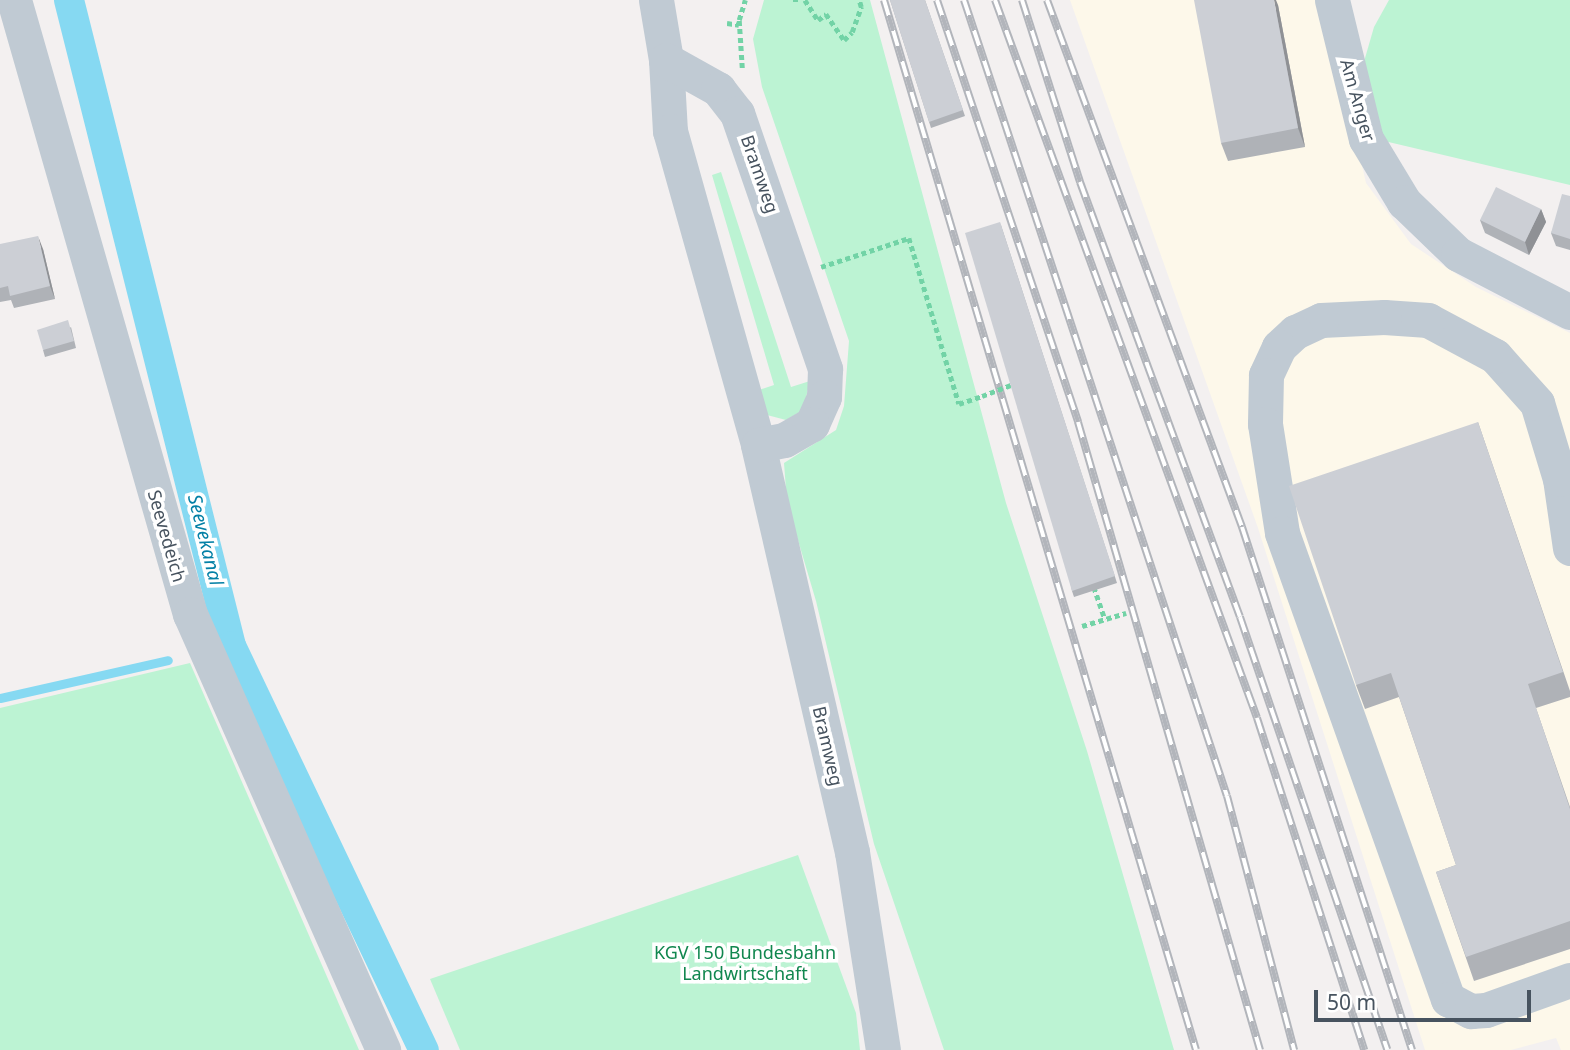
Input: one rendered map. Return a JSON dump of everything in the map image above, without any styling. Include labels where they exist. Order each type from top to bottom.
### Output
[{"type":"street","name":"Seevedeich","points":[[14,0],[190,614],[383,1050]]},
{"type":"street","name":"Bramweg","points":[[656,0],[666,60],[670,131],[758,445],[852,852],[883,1050]]},
{"type":"street","name":"Am Anger","points":[[1332,0],[1366,139],[1404,202],[1458,254],[1570,312]]},
{"type":"street","name":"Bramweg","points":[[666,60],[704,79],[732,103],[795,276],[825,369],[824,397],[812,424],[801,433],[758,445]]},
{"type":"street","points":[[1570,548],[1560,478],[1538,403],[1495,356],[1427,320],[1384,317],[1321,320],[1295,332],[1279,347],[1266,375],[1265,424],[1282,533],[1448,999],[1471,1011],[1486,1010],[1570,980]]},
{"type":"path","points":[[732,103],[751,94],[738,56],[739,24],[745,0]]},
{"type":"path","points":[[793,0],[798,0]]},
{"type":"path","points":[[805,0],[818,20],[826,14],[844,40],[852,32],[862,7],[859,0]]},
{"type":"path","points":[[727,23],[739,24]]},
{"type":"path","points":[[795,276],[909,238],[960,404],[1025,380]]},
{"type":"path","points":[[1092,582],[1105,619]]},
{"type":"path","points":[[1082,626],[1126,613]]},
{"type":"shaded area","points":[[1070,0],[1324,0],[1366,183],[1411,244],[1476,287],[1570,333],[1570,1050],[1561,1050],[1556,1038],[1511,1050],[1425,1050],[1258,528]]},
{"type":"green space","points":[[764,0],[870,0],[1006,503],[1087,751],[1174,1050],[944,1050],[874,844],[816,601],[787,503],[784,463],[836,430],[844,406],[849,341],[762,87],[753,39]]},
{"type":"green space","points":[[1389,0],[1570,0],[1570,185],[1380,140],[1361,72],[1374,27]]},
{"type":"green space","points":[[721,172],[791,387],[810,381],[803,410],[786,420],[767,415],[756,391],[774,385],[712,175]]},
{"type":"green space","points":[[190,663],[359,1050],[0,1050],[0,708]]},
{"type":"green space","name":"KGV 150 Bundesbahn Landwirtschaft","points":[[798,855],[856,1013],[860,1050],[460,1050],[430,979]]},
{"type":"building","points":[[890,0],[925,0],[963,110],[929,122]]},
{"type":"building","points":[[1194,0],[1274,0],[1298,128],[1221,143]]},
{"type":"building","points":[[1496,187],[1541,209],[1525,242],[1480,220]]},
{"type":"building","points":[[1562,194],[1570,196],[1570,239],[1551,233]]},
{"type":"building","points":[[1000,222],[1115,576],[1072,591],[965,233]]},
{"type":"building","points":[[38,236],[50,286],[10,296],[8,286],[0,288],[0,244]]},
{"type":"building","points":[[68,320],[74,341],[43,350],[37,330]]},
{"type":"building","points":[[1478,422],[1563,672],[1528,684],[1570,809],[1570,921],[1466,957],[1436,872],[1456,865],[1391,673],[1356,685],[1289,486]]},
{"type":"waterway","name":"Seevekanal","points":[[69,0],[231,646],[424,1050]]},
{"type":"waterway","points":[[0,698],[168,660]]},
{"type":"railway","points":[[884,0],[1196,1050]]},
{"type":"railway","points":[[937,0],[1078,422],[1260,1050]]},
{"type":"railway","points":[[964,0],[1227,796],[1294,1050]]},
{"type":"railway","points":[[995,0],[1257,718],[1364,1050]]},
{"type":"railway","points":[[1022,0],[1080,182],[1240,617],[1387,1050]]},
{"type":"railway","points":[[1047,0],[1242,527],[1412,1050]]}]
